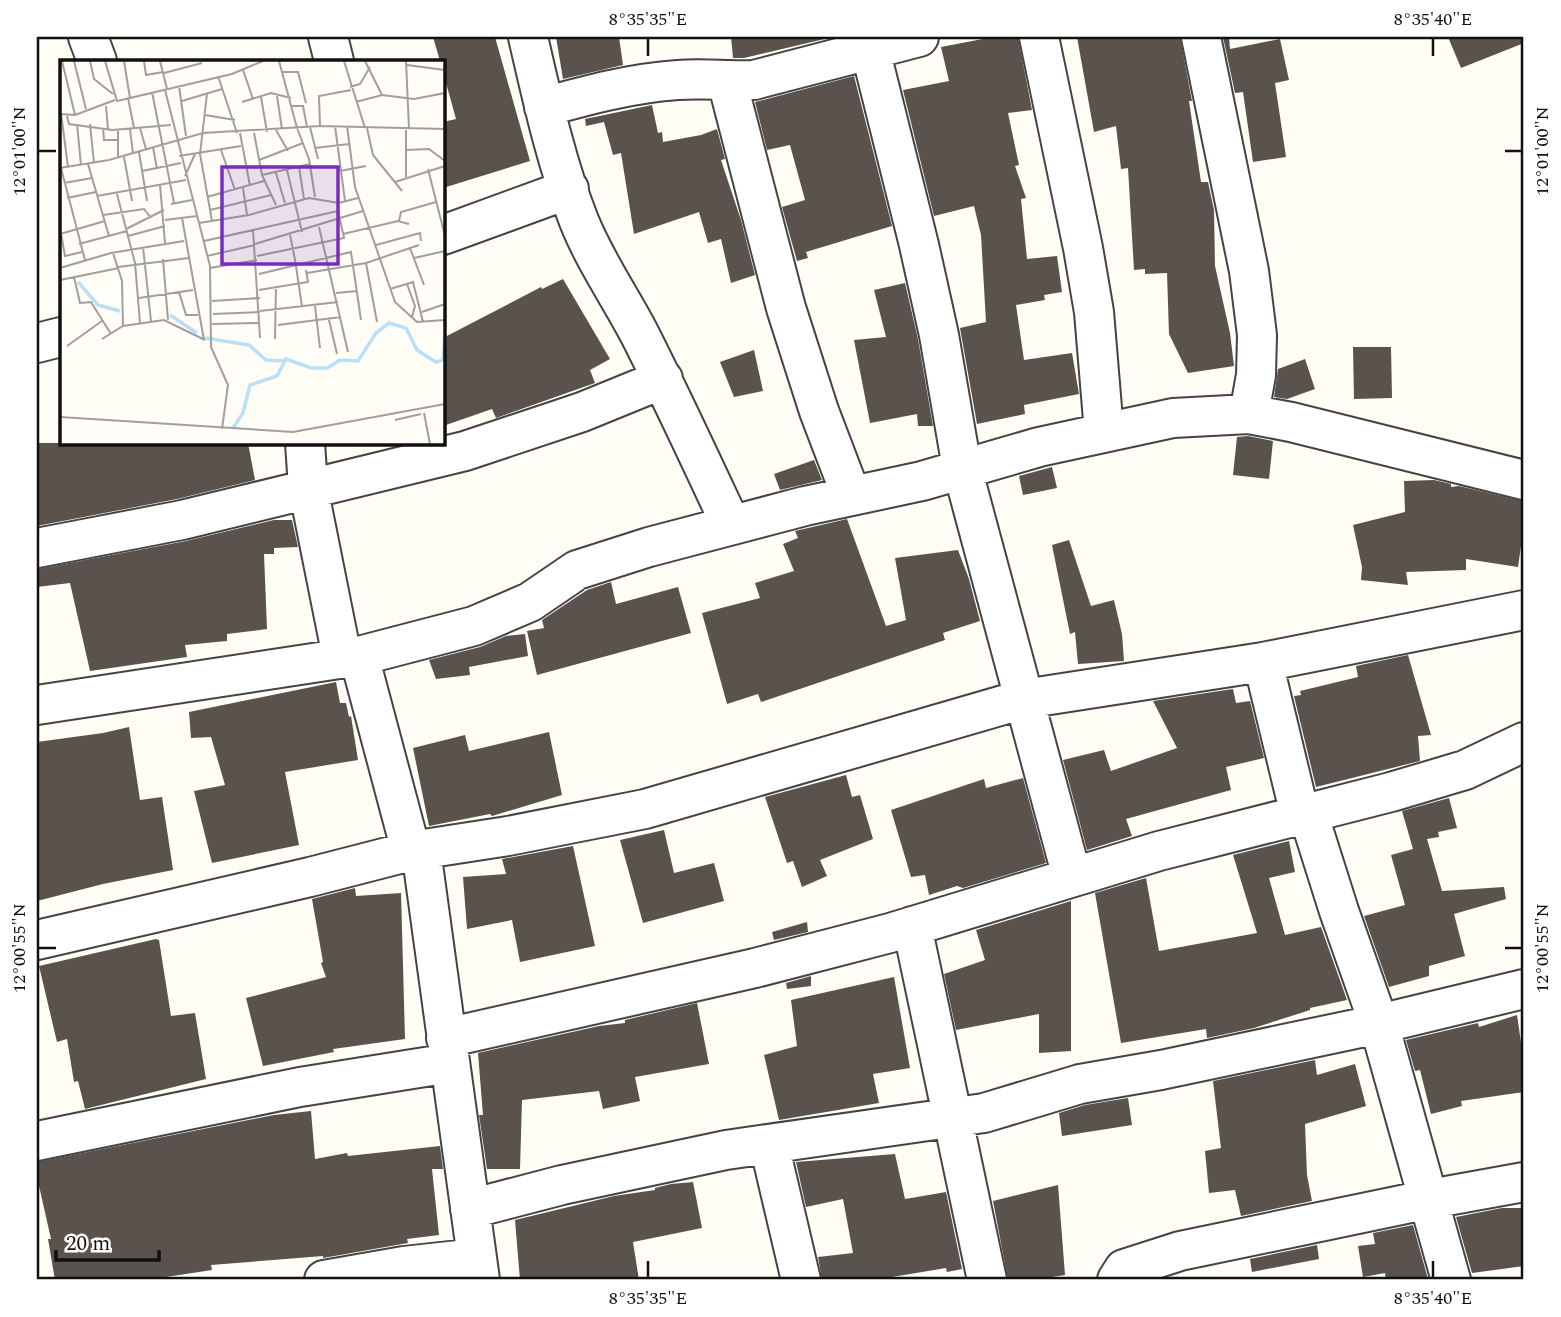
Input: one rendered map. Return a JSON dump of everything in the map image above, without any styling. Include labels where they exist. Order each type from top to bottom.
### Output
[{"type":"street","points":[[89,37],[97,60]]},
{"type":"street","points":[[328,37],[334,60]]},
{"type":"street","points":[[528,37],[544,107],[579,220],[599,264],[663,379],[731,525]]},
{"type":"street","points":[[544,107],[638,84],[703,78],[754,80],[919,37]]},
{"type":"street","points":[[1039,37],[1092,299],[1104,432]]},
{"type":"street","points":[[1201,37],[1249,271],[1257,335],[1256,375],[1249,414]]},
{"type":"street","points":[[870,49],[933,309],[962,468],[1072,877]]},
{"type":"street","points":[[727,81],[786,307],[819,411],[851,495]]},
{"type":"street","points":[[444,235],[569,189]]},
{"type":"street","points":[[37,343],[60,337]]},
{"type":"street","points":[[37,548],[182,520],[465,450],[582,412],[663,379]]},
{"type":"street","points":[[37,705],[350,657],[474,626],[530,601],[577,570],[731,525],[851,495],[922,481],[962,468],[1104,432],[1173,418],[1249,414],[1524,480]]},
{"type":"street","points":[[305,444],[308,487],[350,657],[416,850],[479,1269],[404,1266],[324,1280]]},
{"type":"street","points":[[37,940],[416,850],[508,836],[645,809],[1024,699],[1263,662],[1524,610]]},
{"type":"street","points":[[1263,662],[1304,814],[1379,1024],[1451,1280]]},
{"type":"street","points":[[37,1141],[300,1087],[912,926],[1159,851],[1465,770],[1524,742]]},
{"type":"street","points":[[912,926],[987,1280]]},
{"type":"street","points":[[470,1209],[562,1185],[769,1144],[984,1113],[1080,1084],[1161,1070],[1379,1024],[1524,989]]},
{"type":"street","points":[[769,1144],[801,1280]]},
{"type":"street","points":[[1117,1280],[1124,1269],[1180,1251],[1524,1182]]},
{"type":"building","points":[[433,37],[495,37],[530,161],[444,188],[444,122],[456,119],[444,76],[444,60],[440,60]]},
{"type":"building","points":[[556,37],[619,37],[623,65],[563,79]]},
{"type":"building","points":[[731,37],[833,37],[744,58],[733,58]]},
{"type":"building","points":[[993,37],[1018,37],[1032,110],[1008,113],[1019,165],[1015,166],[1026,198],[1021,199],[1027,259],[1057,256],[1062,292],[1044,295],[1045,300],[1016,305],[1024,360],[1072,353],[1079,394],[1024,405],[1025,414],[977,424],[960,328],[986,322],[981,235],[974,206],[934,216],[903,90],[949,81],[941,47]]},
{"type":"building","points":[[1077,37],[1180,37],[1192,101],[1189,101],[1201,182],[1208,182],[1214,210],[1215,266],[1230,333],[1234,366],[1188,373],[1169,334],[1167,273],[1145,274],[1145,269],[1134,270],[1128,168],[1121,169],[1116,126],[1094,132]]},
{"type":"building","points":[[1223,37],[1229,37],[1230,49],[1280,39],[1289,80],[1275,83],[1286,157],[1253,162],[1243,92],[1235,93]]},
{"type":"building","points":[[1448,37],[1524,37],[1524,43],[1461,68]]},
{"type":"building","points":[[854,76],[892,226],[806,252],[808,258],[797,261],[782,207],[805,200],[790,145],[767,150],[755,102]]},
{"type":"building","points":[[652,105],[658,133],[662,132],[663,142],[717,129],[725,159],[721,160],[741,220],[755,275],[731,283],[721,239],[708,243],[699,212],[634,234],[621,153],[613,155],[604,122],[586,126],[585,119]]},
{"type":"building","points":[[563,279],[610,359],[590,370],[595,383],[496,418],[492,409],[444,426],[444,337],[541,287],[542,289]]},
{"type":"building","points":[[905,283],[933,426],[918,426],[917,414],[870,423],[854,340],[886,337],[874,290]]},
{"type":"building","points":[[1353,347],[1391,347],[1392,398],[1354,399]]},
{"type":"building","points":[[754,350],[763,391],[734,397],[720,362]]},
{"type":"building","points":[[1305,359],[1315,389],[1287,399],[1274,397],[1278,369]]},
{"type":"building","points":[[1248,436],[1273,441],[1269,479],[1233,475],[1237,437]]},
{"type":"building","points":[[37,443],[248,444],[255,480],[177,499],[37,526]]},
{"type":"building","points":[[814,460],[822,480],[780,490],[774,474]]},
{"type":"building","points":[[1052,467],[1057,488],[1023,495],[1019,476]]},
{"type":"building","points":[[1434,480],[1451,484],[1451,487],[1459,486],[1523,501],[1524,525],[1518,567],[1466,559],[1466,570],[1406,572],[1408,585],[1361,580],[1362,567],[1353,525],[1405,512],[1404,481]]},
{"type":"building","points":[[847,519],[886,626],[906,620],[895,558],[958,550],[980,621],[943,633],[945,640],[761,702],[758,694],[727,704],[702,613],[760,598],[755,583],[794,571],[783,544],[798,538],[795,531]]},
{"type":"building","points":[[274,520],[292,520],[298,547],[274,548],[274,554],[264,554],[267,629],[227,634],[227,641],[185,645],[187,657],[90,671],[70,583],[37,587],[37,569],[186,541]]},
{"type":"building","points":[[1069,540],[1091,606],[1114,600],[1122,634],[1124,661],[1078,664],[1075,632],[1070,634],[1052,545]]},
{"type":"building","points":[[611,582],[616,604],[678,587],[691,633],[537,675],[527,631],[544,628],[542,620],[587,590]]},
{"type":"building","points":[[525,634],[528,656],[469,667],[470,675],[436,679],[429,660],[480,647],[506,636]]},
{"type":"building","points":[[1408,655],[1431,735],[1418,736],[1420,761],[1316,787],[1294,696],[1301,695],[1300,691],[1358,677],[1356,666]]},
{"type":"building","points":[[336,682],[340,703],[346,703],[349,717],[351,716],[358,760],[285,772],[299,845],[212,863],[194,791],[225,785],[211,737],[191,738],[189,712]]},
{"type":"building","points":[[1233,689],[1236,703],[1250,701],[1264,758],[1226,767],[1231,790],[1126,819],[1132,836],[1087,850],[1063,760],[1104,750],[1111,771],[1177,748],[1153,701]]},
{"type":"building","points":[[129,727],[140,800],[162,797],[173,870],[37,901],[37,742]]},
{"type":"building","points":[[549,732],[562,795],[492,816],[490,814],[429,826],[413,748],[465,735],[469,751]]},
{"type":"building","points":[[846,775],[852,797],[860,795],[873,839],[820,860],[827,876],[802,887],[793,861],[787,863],[765,797]]},
{"type":"building","points":[[1023,778],[1046,863],[963,888],[957,886],[929,895],[925,875],[911,877],[891,810],[984,779],[986,788]]},
{"type":"building","points":[[1449,798],[1457,828],[1438,832],[1439,837],[1427,839],[1442,891],[1504,887],[1506,899],[1454,914],[1465,956],[1429,966],[1429,976],[1389,987],[1364,916],[1405,905],[1391,855],[1413,849],[1402,811]]},
{"type":"building","points":[[664,830],[674,873],[714,863],[724,901],[643,923],[620,840]]},
{"type":"building","points":[[1289,841],[1295,872],[1269,878],[1285,935],[1321,927],[1347,1000],[1310,1008],[1254,1028],[1207,1038],[1206,1029],[1121,1043],[1095,893],[1146,878],[1159,951],[1257,933],[1233,855]]},
{"type":"building","points":[[573,846],[595,946],[520,962],[512,920],[467,929],[463,877],[506,874],[502,859]]},
{"type":"building","points":[[355,888],[356,896],[401,893],[405,1039],[333,1049],[334,1052],[263,1066],[246,998],[326,977],[321,963],[323,962],[312,899]]},
{"type":"building","points":[[1071,901],[1071,1051],[1039,1053],[1039,1014],[956,1030],[944,974],[985,960],[976,930]]},
{"type":"building","points":[[807,922],[808,932],[774,940],[772,932]]},
{"type":"building","points":[[159,940],[171,1016],[195,1013],[206,1079],[85,1109],[78,1081],[74,1082],[67,1039],[57,1042],[39,966]]},
{"type":"building","points":[[811,976],[811,986],[787,989],[786,983]]},
{"type":"building","points":[[894,977],[910,1068],[873,1074],[879,1103],[779,1120],[764,1055],[797,1046],[791,1000]]},
{"type":"building","points":[[697,1003],[709,1064],[635,1077],[640,1101],[603,1109],[599,1091],[522,1100],[520,1169],[487,1169],[479,1115],[483,1115],[478,1053],[599,1026],[625,1023],[625,1020]]},
{"type":"building","points":[[1517,1015],[1524,1063],[1524,1092],[1461,1101],[1462,1106],[1431,1114],[1420,1070],[1415,1071],[1406,1040],[1478,1023],[1479,1027]]},
{"type":"building","points":[[1315,1060],[1317,1075],[1355,1064],[1366,1106],[1305,1124],[1307,1175],[1312,1201],[1241,1216],[1235,1190],[1209,1193],[1205,1151],[1221,1148],[1213,1081]]},
{"type":"building","points":[[1128,1098],[1132,1125],[1062,1136],[1059,1113],[1085,1105]]},
{"type":"building","points":[[311,1111],[315,1159],[347,1153],[348,1156],[440,1146],[443,1169],[432,1169],[439,1235],[407,1239],[408,1243],[323,1258],[211,1265],[212,1270],[166,1277],[167,1280],[55,1280],[48,1239],[51,1239],[37,1177],[37,1162],[274,1115]]},
{"type":"building","points":[[895,1154],[905,1199],[946,1192],[962,1269],[947,1272],[946,1268],[874,1280],[822,1280],[818,1257],[853,1253],[843,1199],[806,1207],[796,1162]]},
{"type":"building","points":[[693,1182],[702,1228],[633,1242],[639,1280],[520,1280],[515,1220],[614,1196]]},
{"type":"building","points":[[1058,1185],[1065,1275],[1033,1280],[1008,1280],[993,1201]]},
{"type":"building","points":[[1502,1208],[1524,1208],[1524,1266],[1472,1273],[1456,1217]]},
{"type":"building","points":[[1413,1225],[1428,1279],[1386,1280],[1385,1273],[1363,1277],[1358,1246],[1375,1244],[1373,1233]]},
{"type":"building","points":[[1317,1245],[1319,1259],[1252,1272],[1250,1259]]}]
